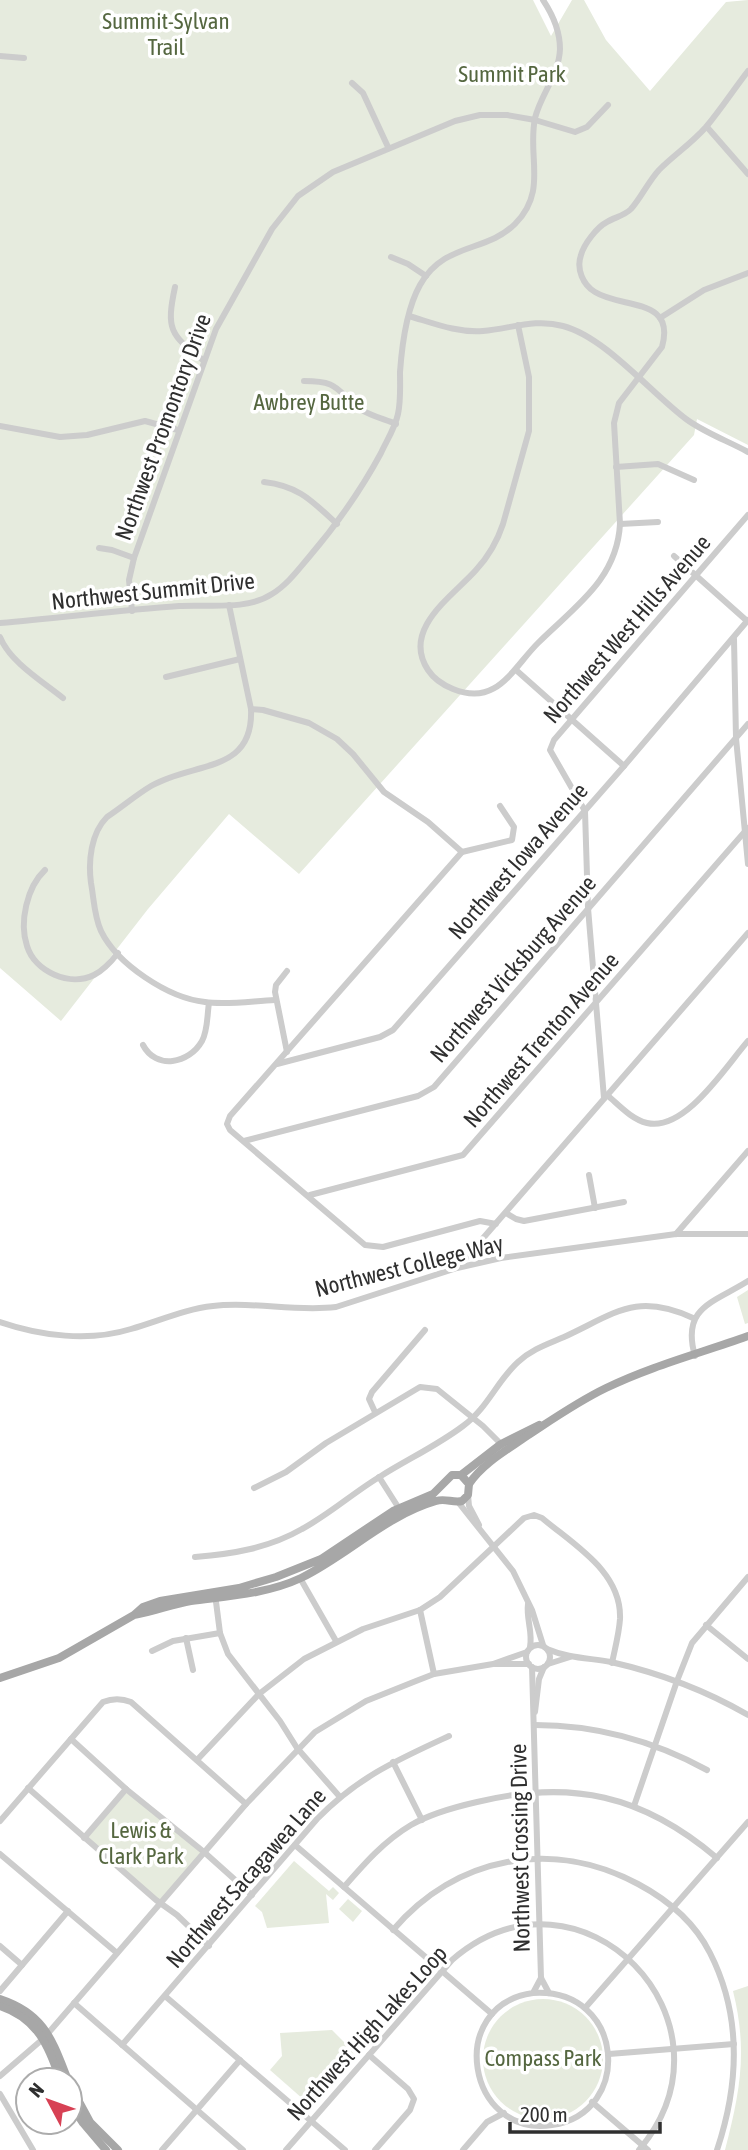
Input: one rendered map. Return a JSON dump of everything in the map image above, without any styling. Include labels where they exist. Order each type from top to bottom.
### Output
[{"type":"main road","points":[[215,1596],[321,1559],[433,1494],[448,1477],[461,1475],[503,1447],[606,1388],[748,1336]]},
{"type":"main road","points":[[0,1678],[59,1658],[134,1615],[215,1596],[270,1589],[300,1578],[401,1511],[447,1499],[458,1502],[468,1495],[469,1485],[475,1475],[503,1447]]},
{"type":"main road","points":[[461,1475],[469,1485]]},
{"type":"main road","points":[[441,1487],[447,1499]]},
{"type":"main road","points":[[0,1999],[23,2009],[46,2035],[61,2066]]},
{"type":"main road","points":[[0,2006],[23,2016],[46,2035],[56,2066]]},
{"type":"main road","points":[[84,2111],[90,2122],[118,2150]]},
{"type":"main road","points":[[84,2124],[106,2150]]},
{"type":"street","name":"Northwest Summit Drive","points":[[0,623],[179,606],[229,605],[261,600],[273,594],[300,568],[355,498],[396,424],[400,402],[402,344],[419,287],[426,276],[452,254],[503,233],[523,215],[531,199],[535,184],[535,120],[557,67],[560,50],[554,17],[543,0]]},
{"type":"street","points":[[0,56],[24,58]]},
{"type":"street","points":[[518,325],[529,377],[529,431],[499,539],[487,557],[428,620],[420,643],[428,671],[442,684],[461,692],[477,694],[496,688],[587,596],[604,576],[615,554],[620,524],[615,412],[662,347],[665,337],[660,318],[643,305],[607,297],[587,286],[581,276],[581,255],[604,223],[629,211],[657,171],[706,127],[748,71]]},
{"type":"street","points":[[352,83],[363,93],[388,147]]},
{"type":"street","name":"Northwest Promontory Drive","points":[[132,611],[129,580],[134,558],[203,360],[221,319],[265,241],[298,196],[333,172],[436,127],[480,115],[507,115],[575,132],[587,127],[608,105]]},
{"type":"street","points":[[706,127],[748,174]]},
{"type":"street","points":[[391,257],[426,276]]},
{"type":"street","points":[[660,318],[704,290],[748,272]]},
{"type":"street","points":[[175,288],[169,312],[173,333],[203,360]]},
{"type":"street","points":[[409,316],[463,330],[484,331],[549,323],[574,330],[593,341],[689,421],[748,452]]},
{"type":"street","points":[[304,381],[334,384],[359,407],[396,424]]},
{"type":"street","points":[[0,426],[60,438],[87,435],[145,421],[178,430]]},
{"type":"street","points":[[616,467],[657,464],[694,480]]},
{"type":"street","points":[[264,482],[288,486],[302,493],[337,524]]},
{"type":"street","name":"Northwest West Hills Avenue","points":[[606,1097],[588,908],[585,811],[550,750],[554,740],[748,515]]},
{"type":"street","points":[[620,524],[658,522]]},
{"type":"street","points":[[99,548],[134,558]]},
{"type":"street","points":[[674,556],[748,621]]},
{"type":"street","points":[[229,605],[251,709],[250,734],[231,758],[183,772],[152,786],[107,817],[96,831],[90,866],[95,912],[106,939],[118,953],[164,989],[184,998],[209,1003],[275,1000]]},
{"type":"street","name":"Northwest Iowa Avenue","points":[[276,1064],[380,1037],[393,1030],[748,621]]},
{"type":"street","points":[[0,637],[17,660],[63,698]]},
{"type":"street","points":[[734,638],[736,738],[747,830],[748,864]]},
{"type":"street","points":[[166,677],[240,659]]},
{"type":"street","points":[[516,670],[624,766]]},
{"type":"street","points":[[251,709],[309,723],[337,739],[384,792],[428,822],[462,852]]},
{"type":"street","name":"Northwest Vicksburg Avenue","points":[[244,1141],[418,1096],[434,1087],[748,724]]},
{"type":"street","points":[[496,1224],[480,1221],[377,1248],[365,1245],[227,1124],[230,1116],[462,852],[512,840],[514,827],[500,806]]},
{"type":"street","name":"Northwest Trenton Avenue","points":[[310,1195],[463,1155],[747,830]]},
{"type":"street","points":[[45,870],[35,880],[25,916],[26,946],[34,960],[46,971],[62,978],[80,980],[93,976],[106,967],[118,953]]},
{"type":"street","points":[[457,1268],[748,933]]},
{"type":"street","points":[[287,971],[276,985],[275,1000],[287,1052]]},
{"type":"street","points":[[143,1045],[150,1056],[162,1061],[177,1061],[191,1054],[204,1036],[209,1003]]},
{"type":"street","points":[[606,1097],[637,1119],[659,1124],[671,1121],[692,1106],[748,1041]]},
{"type":"street","points":[[676,1234],[748,1151]]},
{"type":"street","points":[[589,1175],[595,1208]]},
{"type":"street","points":[[506,1213],[524,1221],[624,1202]]},
{"type":"street","name":"Northwest College Way","points":[[0,1322],[51,1335],[105,1335],[213,1306],[236,1304],[315,1309],[336,1307],[457,1268],[536,1253],[676,1234],[748,1234]]},
{"type":"street","points":[[695,1356],[690,1329],[693,1318],[713,1302],[748,1281]]},
{"type":"street","points":[[195,1557],[230,1554],[278,1541],[318,1520],[379,1477],[474,1418],[515,1364],[544,1345],[621,1309],[638,1305],[666,1306],[693,1318]]},
{"type":"street","points":[[375,1412],[369,1399],[372,1392],[425,1330]]},
{"type":"street","points":[[254,1488],[286,1472],[414,1389],[431,1386],[474,1418],[503,1447]]},
{"type":"street","points":[[379,1477],[401,1511]]},
{"type":"street","points":[[468,1495],[469,1506],[483,1533]]},
{"type":"street","points":[[458,1502],[495,1546],[519,1581],[550,1656],[546,1665]]},
{"type":"street","points":[[197,1760],[259,1694],[304,1659],[336,1641],[398,1616],[420,1611],[440,1597],[524,1518],[534,1515],[542,1518],[603,1570],[615,1588],[620,1609],[612,1663]]},
{"type":"street","points":[[635,1805],[692,1643],[748,1577]]},
{"type":"street","points":[[300,1578],[336,1641]]},
{"type":"street","points":[[215,1596],[220,1633],[228,1654],[297,1748],[340,1797]]},
{"type":"street","points":[[528,1604],[532,1636],[528,1650],[530,1665]]},
{"type":"street","points":[[420,1611],[434,1674]]},
{"type":"street","points":[[706,1625],[748,1658]]},
{"type":"street","points":[[152,1651],[166,1643],[220,1633]]},
{"type":"street","points":[[186,1638],[193,1670]]},
{"type":"street","points":[[493,1664],[536,1645],[570,1657],[612,1663],[677,1681],[716,1696],[748,1715]]},
{"type":"street","points":[[0,2076],[46,2035],[246,1804],[315,1732],[366,1701],[434,1674],[493,1664],[546,1665],[570,1657]]},
{"type":"street","name":"Northwest Crossing Drive","points":[[530,1665],[534,1678],[531,1698],[535,1722]]},
{"type":"street","name":"Northwest Crossing Drive","points":[[546,1665],[539,1679],[535,1722],[541,1978],[549,1993]]},
{"type":"street","points":[[0,1821],[103,1702],[121,1699],[131,1702],[246,1804]]},
{"type":"street","points":[[535,1722],[629,1737],[708,1770]]},
{"type":"street","name":"Northwest Sacagawea Lane","points":[[122,2045],[251,1895],[340,1797],[362,1779],[449,1736]]},
{"type":"street","points":[[71,1739],[125,1789],[204,1852],[251,1895]]},
{"type":"street","points":[[393,1762],[422,1820]]},
{"type":"street","points":[[28,1788],[177,1915],[209,1946]]},
{"type":"street","points":[[84,1838],[125,1789]]},
{"type":"street","points":[[344,1887],[376,1852],[399,1833],[422,1820],[503,1795],[536,1792],[593,1794],[635,1805],[674,1826],[717,1858]]},
{"type":"street","points":[[585,2008],[748,1822]]},
{"type":"street","points":[[295,1845],[492,2014]]},
{"type":"street","points":[[0,1854],[117,1953]]},
{"type":"street","points":[[393,1930],[411,1909],[453,1880],[504,1862],[538,1859],[585,1863],[615,1873],[646,1888],[692,1926],[710,1954],[727,2000],[734,2044],[732,2080],[717,2150]]},
{"type":"street","points":[[0,1991],[68,1911]]},
{"type":"street","name":"Northwest High Lakes Loop","points":[[286,2150],[459,1955],[486,1937],[539,1925],[584,1932],[613,1945],[648,1977],[660,1996],[670,2022],[676,2050],[674,2080],[668,2102],[643,2149]]},
{"type":"street","points":[[0,1946],[22,1965]]},
{"type":"street","name":"Northwest Crossing Drive","points":[[533,1993],[541,1978]]},
{"type":"street","points":[[533,1993],[549,1993],[570,1998],[585,2008],[603,2032],[609,2054],[606,2077],[592,2102],[583,2112],[568,2121],[551,2125],[528,2124],[504,2113],[483,2088],[476,2064],[480,2034],[492,2014],[512,1999],[533,1993]]},
{"type":"street","points":[[165,1996],[345,2150]]},
{"type":"street","points":[[74,2003],[243,2150]]},
{"type":"street","points":[[609,2054],[734,2044]]},
{"type":"street","points":[[369,2055],[408,2089],[414,2099],[410,2110],[375,2150]]},
{"type":"street","points":[[162,2150],[240,2060]]},
{"type":"street","points":[[0,2094],[33,2150]]},
{"type":"street","points":[[592,2102],[643,2149]]},
{"type":"street","points":[[488,2122],[494,2104]]},
{"type":"street","points":[[463,2150],[488,2122],[504,2113]]},
{"type":"green space","name":"Awbrey Butte","points":[[0,0],[533,0],[551,36],[572,0],[584,0],[606,40],[650,91],[726,2],[748,0],[748,445],[697,419],[694,435],[299,874],[229,814],[148,909],[61,1021],[0,968]]},
{"type":"green space","points":[[748,1290],[748,1323],[745,1324],[737,1297]]},
{"type":"green space","name":"Lewis & Clark Park","points":[[126,1789],[204,1852],[160,1903],[84,1838]]},
{"type":"green space","points":[[294,1861],[329,1891],[333,1887],[339,1893],[333,1900],[326,1894],[329,1923],[267,1928],[262,1912],[255,1906]]},
{"type":"green space","points":[[348,1899],[362,1911],[353,1922],[339,1909]]},
{"type":"green space","points":[[748,1986],[748,2150],[725,2150],[735,2109],[741,2052],[733,1991]]},
{"type":"green space","name":"Compass Park","points":[[543,1999],[566,2004],[585,2017],[598,2036],[603,2059],[598,2082],[585,2101],[566,2114],[543,2119],[520,2114],[501,2101],[488,2082],[483,2059],[488,2036],[501,2017],[520,2004]]},
{"type":"green space","points":[[332,2030],[349,2047],[359,2036],[369,2044],[357,2058],[353,2056],[348,2062],[341,2056],[336,2062],[344,2069],[321,2095],[303,2099],[270,2070],[282,2056],[280,2033]]},
{"type":"park label","name":"Summit-Sylvan Trail","points":[[166,34]]},
{"type":"park label","name":"Summit Park","points":[[512,74]]}]
